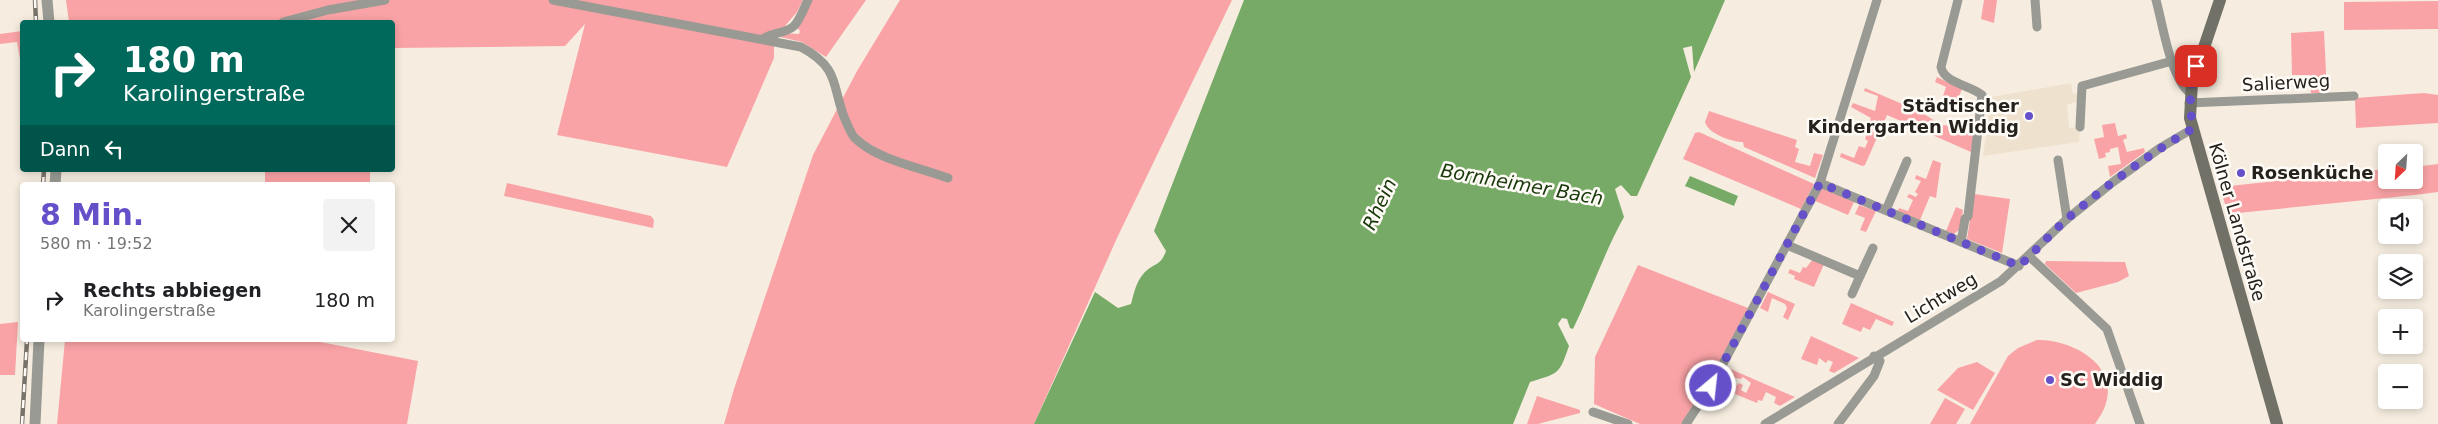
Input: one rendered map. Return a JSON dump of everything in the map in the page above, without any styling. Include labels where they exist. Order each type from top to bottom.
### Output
[{"type":"main road","name":"Kölner Landstraße","points":[[2220,0],[2196,66],[2189,98],[2192,129],[2277,424]]},
{"type":"street","points":[[47,0],[49,20]]},
{"type":"street","points":[[290,20],[328,10],[385,0]]},
{"type":"street","points":[[553,0],[801,47],[816,55],[826,64],[834,80],[844,118],[854,138],[873,151],[948,178]]},
{"type":"street","points":[[763,39],[771,33],[785,31],[794,26],[808,0]]},
{"type":"street","points":[[1686,424],[1711,386],[1820,183],[1877,0]]},
{"type":"street","points":[[1958,0],[1941,67],[1942,72],[1948,78],[1976,89],[1982,95],[1972,189],[1961,242]]},
{"type":"street","points":[[2035,0],[2037,27]]},
{"type":"street","points":[[2156,0],[2172,62],[2182,87],[2189,98]]},
{"type":"street","points":[[2080,127],[2082,86],[2172,62],[2196,66]]},
{"type":"street","name":"Salierweg","points":[[2189,98],[2354,96]]},
{"type":"street","name":"Lichtweg","points":[[1765,424],[1874,356],[2001,281],[2030,257],[2067,219],[2160,148],[2192,129]]},
{"type":"street","points":[[1886,210],[1907,160]]},
{"type":"street","points":[[2058,160],[2067,219]]},
{"type":"street","points":[[1820,183],[2019,266]]},
{"type":"street","points":[[1787,245],[1860,276]]},
{"type":"street","points":[[1852,294],[1873,248]]},
{"type":"street","points":[[2030,257],[2107,329],[2140,424]]},
{"type":"street","points":[[35,424],[39,342]]},
{"type":"street","points":[[1838,424],[1874,376],[1880,361],[1874,356]]},
{"type":"street","points":[[1593,412],[1628,424]]},
{"type":"shaded area","points":[[66,0],[803,0],[797,12],[779,33],[799,34],[800,31],[797,27],[810,0],[866,0],[826,57],[802,42],[776,36],[774,38],[774,58],[727,167],[557,135],[585,24],[565,46],[395,48],[395,20],[69,20]]},
{"type":"shaded area","points":[[900,0],[1232,0],[1117,238],[1034,424],[724,424],[813,155],[857,71]]},
{"type":"shaded area","points":[[1984,0],[1997,0],[1994,23],[1981,19]]},
{"type":"shaded area","points":[[2438,1],[2438,29],[2344,30],[2344,2]]},
{"type":"shaded area","points":[[20,31],[20,59],[17,42],[0,44],[0,34]]},
{"type":"shaded area","points":[[2324,31],[2327,93],[2311,93],[2310,75],[2292,75],[2291,33]]},
{"type":"shaded area","points":[[1937,77],[1962,89],[1955,106],[1945,101],[1946,98],[1943,96],[1946,87],[1935,82]]},
{"type":"shaded area","name":"Städtischer Kindergarten Widdig","points":[[2071,83],[2073,94],[2079,93],[2079,101],[2067,105],[2069,128],[2080,127],[2079,142],[1983,156],[1992,97]]},
{"type":"shaded area","points":[[1865,88],[1921,112],[1941,125],[1955,126],[1974,136],[1971,152],[1887,115],[1865,165],[1862,166],[1840,157],[1841,153],[1854,158],[1859,146],[1865,148],[1868,141],[1865,139],[1867,134],[1864,132],[1871,118],[1851,107],[1853,103],[1875,111],[1878,96],[1864,91]]},
{"type":"shaded area","points":[[2424,93],[2438,95],[2438,123],[2356,128],[2355,98]]},
{"type":"shaded area","points":[[1709,111],[1797,140],[1795,147],[1799,149],[1795,162],[1810,166],[1814,153],[1823,155],[1815,178],[1744,147],[1743,142],[1733,141],[1715,134],[1705,122]]},
{"type":"shaded area","points":[[2115,123],[2118,136],[2126,134],[2127,138],[2123,140],[2127,152],[2144,148],[2145,152],[2110,177],[2108,166],[2121,164],[2118,147],[2110,149],[2110,152],[2105,153],[2106,157],[2099,159],[2094,139],[2104,137],[2102,125]]},
{"type":"shaded area","points":[[1699,132],[1814,184],[1801,209],[1683,159],[1695,133]]},
{"type":"shaded area","points":[[1933,160],[1941,163],[1936,198],[1930,196],[1920,220],[1898,211],[1899,208],[1908,211],[1913,200],[1907,197],[1909,194],[1916,197],[1918,194],[1915,192],[1921,181],[1915,179],[1916,175],[1926,179]]},
{"type":"shaded area","points":[[2438,164],[2438,192],[2228,214],[2220,187],[2378,170],[2378,189],[2423,189],[2423,166]]},
{"type":"shaded area","points":[[265,172],[370,172],[370,182],[265,182]]},
{"type":"shaded area","points":[[507,183],[651,216],[654,220],[653,228],[504,196]]},
{"type":"shaded area","points":[[1823,188],[1854,202],[1848,215],[1813,200]]},
{"type":"shaded area","points":[[1974,194],[2010,199],[2002,253],[1967,239]]},
{"type":"shaded area","points":[[1859,205],[1876,211],[1866,232],[1860,230],[1865,218],[1855,214]]},
{"type":"shaded area","points":[[1956,207],[1963,210],[1960,229],[1954,234],[1946,231]]},
{"type":"shaded area","points":[[1813,259],[1824,264],[1814,287],[1794,279],[1795,276],[1788,273],[1790,269],[1800,273],[1803,267],[1806,268]]},
{"type":"shaded area","points":[[2046,261],[2125,262],[2129,276],[2118,282],[2076,293],[2045,264]]},
{"type":"shaded area","points":[[1638,265],[1748,308],[1696,405],[1682,424],[1640,424],[1594,404],[1595,357]]},
{"type":"shaded area","points":[[1768,292],[1795,304],[1788,320],[1783,317],[1787,308],[1785,304],[1772,298],[1768,312],[1760,308]]},
{"type":"shaded area","points":[[1851,303],[1894,322],[1892,326],[1876,319],[1870,330],[1863,327],[1861,332],[1842,324]]},
{"type":"shaded area","points":[[18,322],[15,375],[0,375],[0,324]]},
{"type":"shaded area","points":[[1811,336],[1859,358],[1834,373],[1829,371],[1833,362],[1828,360],[1826,363],[1819,358],[1817,365],[1801,359]]},
{"type":"shaded area","name":"SC Widdig","points":[[2037,340],[2063,344],[2076,349],[2098,365],[2105,376],[2108,389],[2105,406],[2095,424],[1970,424],[2008,356],[2018,348]]},
{"type":"shaded area","points":[[65,342],[320,342],[418,361],[407,424],[57,424]]},
{"type":"shaded area","points":[[1977,362],[1995,373],[1973,410],[1937,390],[1958,368]]},
{"type":"shaded area","points":[[1728,368],[1795,397],[1780,406],[1774,403],[1776,397],[1766,392],[1762,401],[1758,400],[1757,403],[1730,392],[1739,383],[1743,385],[1741,390],[1746,393],[1751,383],[1743,377],[1741,379],[1731,377],[1728,383],[1722,380]]},
{"type":"shaded area","points":[[1537,396],[1580,410],[1580,413],[1538,424],[1527,424]]},
{"type":"shaded area","points":[[1945,398],[1965,409],[1956,424],[1930,424]]},
{"type":"water","points":[[1244,0],[1725,0],[1694,72],[1692,46],[1683,48],[1691,77],[1637,196],[1631,196],[1621,185],[1615,189],[1624,217],[1610,244],[1573,329],[1570,328],[1567,319],[1562,318],[1558,324],[1569,346],[1563,363],[1557,372],[1530,382],[1513,424],[1034,424],[1095,292],[1118,308],[1131,304],[1141,276],[1164,256],[1166,251],[1154,231]]},
{"type":"water","points":[[1690,176],[1738,196],[1734,206],[1685,186]]},
{"type":"railway","points":[[35,0],[36,20]]},
{"type":"railway","points":[[43,182],[44,172]]},
{"type":"railway","points":[[22,424],[27,342]]},
{"type":"place","name":"Städtischer Kindergarten Widdig","points":[[2029,116]]},
{"type":"place","name":"Rosenküche","points":[[2241,173]]},
{"type":"place","name":"SC Widdig","points":[[2050,380]]},
{"type":"route","points":[[1711,386],[1820,183],[2019,266],[2067,219],[2113,182],[2160,148],[2192,129],[2189,103],[2196,66]]},
{"type":"water label","name":"Bornheimer Bach","points":[[1522,184]]},
{"type":"water label","name":"Rhein","points":[[1379,204]]}]
